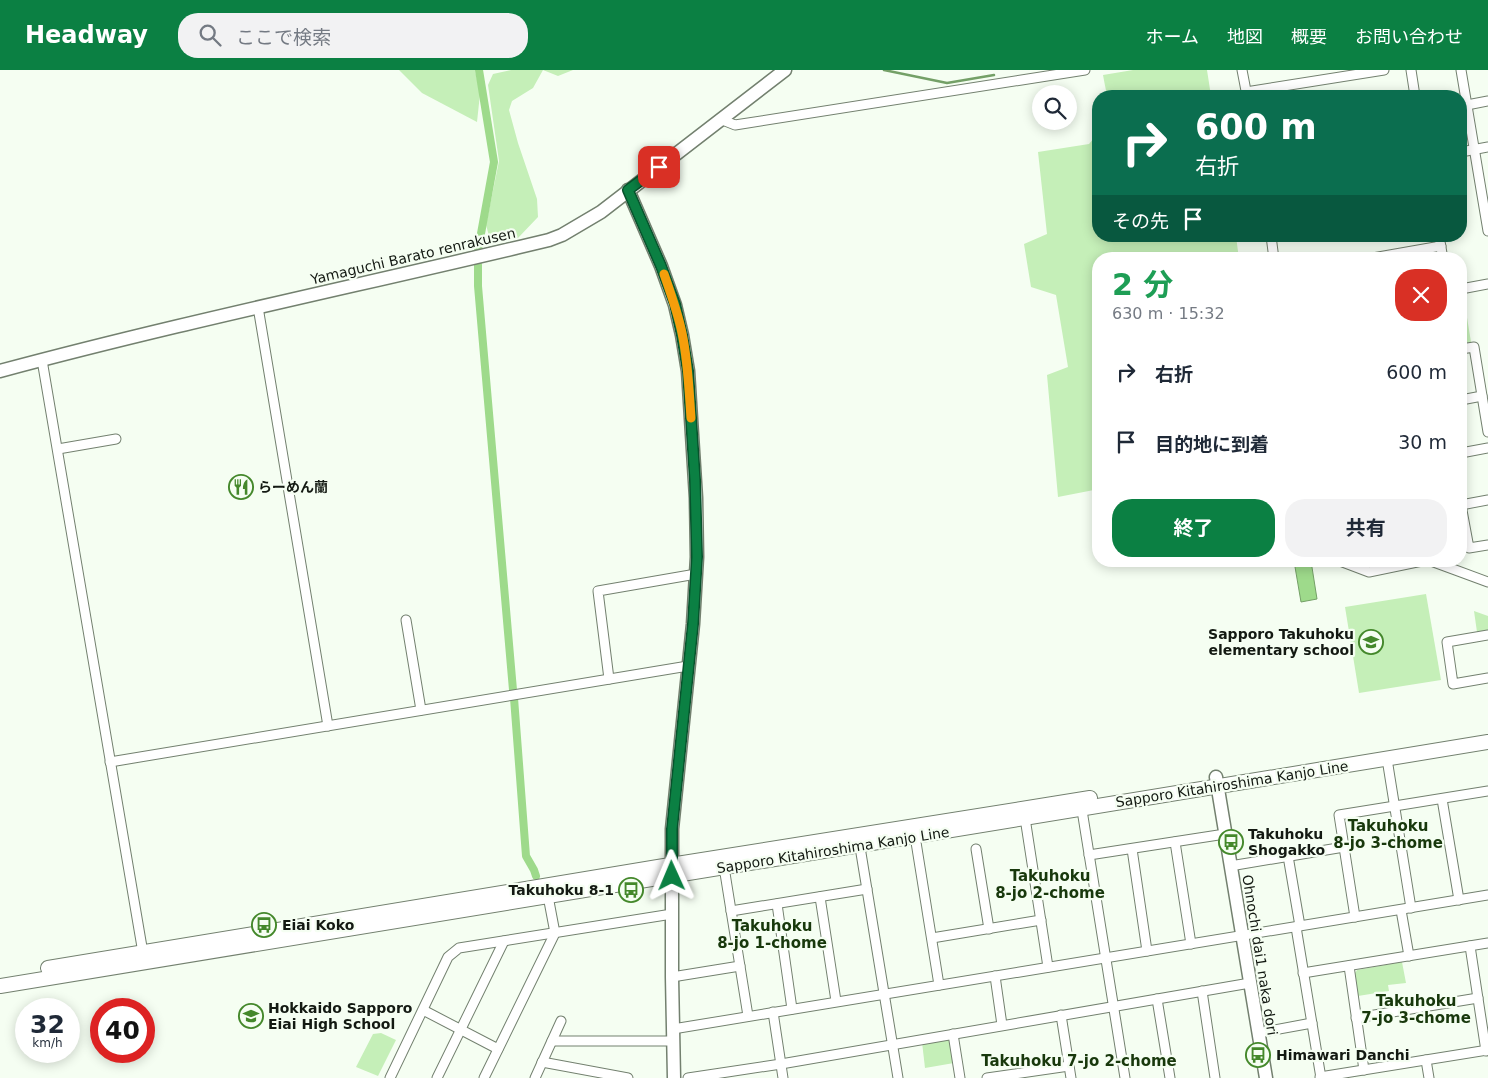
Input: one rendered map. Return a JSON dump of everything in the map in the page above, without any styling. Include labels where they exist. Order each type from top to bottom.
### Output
[{"type":"main road","name":"Sapporo Kitahiroshima Kanjo Line","points":[[0,976],[672,871],[1216,782],[1488,733]]},
{"type":"main road","name":"Sapporo Kitahiroshima Kanjo Line","points":[[1216,782],[1386,759],[1488,742]]},
{"type":"main road","name":"Sapporo Kitahiroshima Kanjo Line","points":[[0,986],[548,896],[672,871],[724,867],[859,840],[915,836],[1025,818],[1081,804]]},
{"type":"street","name":"Yamaguchi Barato renrakusen","points":[[0,371],[258,307],[549,240],[562,235],[601,212],[786,70]]},
{"type":"street","points":[[720,120],[735,125],[1085,70]]},
{"type":"street","points":[[1242,70],[1245,90]]},
{"type":"street","points":[[1269,90],[1384,70]]},
{"type":"street","points":[[1411,70],[1414,90]]},
{"type":"street","points":[[1460,70],[1464,90]]},
{"type":"street","points":[[1467,104],[1488,101]]},
{"type":"street","points":[[1467,110],[1485,193],[1488,231]]},
{"type":"street","points":[[1467,151],[1488,147]]},
{"type":"street","points":[[628,190],[661,266],[675,304],[682,335],[688,371],[696,498],[697,557],[693,624],[672,829],[674,1078]]},
{"type":"street","points":[[1440,242],[1442,252]]},
{"type":"street","points":[[1407,252],[1441,246]]},
{"type":"street","points":[[1467,287],[1488,284]]},
{"type":"street","points":[[258,307],[328,726]]},
{"type":"street","points":[[1467,348],[1474,347],[1488,432]]},
{"type":"street","points":[[42,360],[142,953]]},
{"type":"street","points":[[1467,399],[1482,396]]},
{"type":"street","points":[[58,449],[116,439]]},
{"type":"street","points":[[1467,452],[1488,448]]},
{"type":"street","points":[[1467,504],[1488,500]]},
{"type":"street","points":[[1467,537],[1469,548],[1488,545]]},
{"type":"street","points":[[1356,567],[1369,572],[1393,567]]},
{"type":"street","points":[[1447,567],[1488,582]]},
{"type":"street","points":[[609,679],[598,591],[696,574]]},
{"type":"street","points":[[406,620],[422,710]]},
{"type":"street","points":[[1488,635],[1447,642],[1453,684],[1488,678]]},
{"type":"street","points":[[110,762],[688,666]]},
{"type":"street","points":[[1386,759],[1394,806],[1406,909],[1409,956]]},
{"type":"street","name":"Ohnochi dai1 naka dori","points":[[1216,782],[1266,1078]]},
{"type":"street","points":[[1355,917],[1339,815],[1488,791]]},
{"type":"street","points":[[1442,799],[1459,900]]},
{"type":"street","points":[[1081,804],[1125,1078]]},
{"type":"street","points":[[1025,818],[1048,967]]},
{"type":"street","points":[[1089,856],[1225,834]]},
{"type":"street","points":[[915,836],[939,984]]},
{"type":"street","points":[[859,840],[898,1078]]},
{"type":"street","points":[[1175,842],[1191,944]]},
{"type":"street","points":[[1230,866],[1344,846]]},
{"type":"street","points":[[976,849],[990,929]]},
{"type":"street","points":[[1132,849],[1147,951]]},
{"type":"street","points":[[1288,856],[1321,1078],[1487,1051],[1470,946]]},
{"type":"street","points":[[724,867],[748,1016]]},
{"type":"street","points":[[731,911],[867,889]]},
{"type":"street","points":[[552,1041],[673,1035],[748,1016],[1488,895]]},
{"type":"street","points":[[484,1078],[554,933],[548,896]]},
{"type":"street","points":[[820,897],[836,1001]]},
{"type":"street","points":[[777,904],[792,1009]]},
{"type":"street","points":[[390,1078],[448,957],[459,948],[672,914]]},
{"type":"street","points":[[932,938],[1041,920]]},
{"type":"street","points":[[437,1078],[504,941]]},
{"type":"street","points":[[1304,973],[1488,943]]},
{"type":"street","points":[[672,977],[740,966]]},
{"type":"street","points":[[1348,966],[1364,1070]]},
{"type":"street","points":[[995,976],[1002,1025]]},
{"type":"street","points":[[688,1078],[744,1074],[781,1064],[892,1044],[1250,983]]},
{"type":"street","points":[[1202,991],[1215,1078]]},
{"type":"street","points":[[1356,1018],[1478,998]]},
{"type":"street","points":[[1157,999],[1170,1078]]},
{"type":"street","points":[[423,1010],[498,1049]]},
{"type":"street","points":[[772,1012],[783,1078]]},
{"type":"street","points":[[1061,1015],[1071,1078]]},
{"type":"street","points":[[535,1078],[561,1021]]},
{"type":"street","points":[[1258,1032],[1312,1023]]},
{"type":"street","points":[[953,1034],[960,1078]]},
{"type":"street","points":[[1426,1060],[1428,1078]]},
{"type":"street","points":[[542,1062],[628,1078]]},
{"type":"street","points":[[987,1078],[1069,1066]]},
{"type":"shaded area","points":[[399,70],[475,70],[480,94],[477,122],[422,93]]},
{"type":"shaded area","points":[[511,70],[543,70],[533,88],[512,101],[509,110],[537,199],[538,217],[518,238],[491,243],[486,225],[499,161],[488,85],[493,74]]},
{"type":"shaded area","points":[[543,70],[573,70],[558,76]]},
{"type":"shaded area","points":[[1133,70],[1207,70],[1210,90],[1106,90],[1103,75]]},
{"type":"shaded area","points":[[1092,140],[1092,242],[1237,242],[1238,252],[1092,252],[1092,490],[1058,497],[1047,375],[1068,367],[1056,295],[1031,287],[1024,244],[1047,234],[1038,152],[1089,144]]},
{"type":"shaded area","points":[[1467,318],[1471,342],[1467,343]]},
{"type":"shaded area","points":[[1295,567],[1312,567],[1317,599],[1301,602]]},
{"type":"shaded area","points":[[1426,594],[1441,680],[1359,693],[1345,607]]},
{"type":"shaded area","points":[[1474,611],[1488,616],[1488,630],[1477,632]]},
{"type":"shaded area","points":[[1402,962],[1406,983],[1388,985],[1389,991],[1358,996],[1355,973],[1357,970]]},
{"type":"shaded area","points":[[381,1033],[396,1040],[378,1076],[356,1067],[373,1034]]},
{"type":"shaded area","points":[[947,1039],[950,1041],[954,1063],[925,1068],[922,1042]]},
{"type":"waterway","points":[[478,250],[494,162],[479,70]]},
{"type":"waterway","points":[[884,70],[947,83],[994,75]]},
{"type":"waterway","points":[[478,265],[478,286],[513,690]]},
{"type":"waterway","points":[[514,698],[526,856],[536,876]]},
{"type":"slow traffic","points":[[664,274],[675,304],[682,335],[688,371],[691,418]]},
{"type":"place","name":"らーめん蘭","points":[[241,487]]},
{"type":"place","name":"Sapporo Takuhoku elementary school","points":[[1371,642]]},
{"type":"place","name":"Takuhoku Shogakko","points":[[1231,842]]},
{"type":"place","name":"Takuhoku 8-1","points":[[631,890]]},
{"type":"place","name":"Eiai Koko","points":[[264,925]]},
{"type":"place","name":"Hokkaido Sapporo Eiai High School","points":[[251,1016]]},
{"type":"place","name":"Himawari Danchi","points":[[1258,1055]]},
{"type":"district","name":"Takuhoku 8-jo 3-chome","points":[[1388,834]]},
{"type":"district","name":"Takuhoku 8-jo 2-chome","points":[[1050,884]]},
{"type":"district","name":"Takuhoku 8-jo 1-chome","points":[[772,934]]},
{"type":"district","name":"Takuhoku 7-jo 3-chome","points":[[1416,1010]]},
{"type":"district","name":"Takuhoku 7-jo 2-chome","points":[[1079,1061]]},
{"type":"route","points":[[659,167],[628,190],[661,266],[675,304],[688,371],[695,480],[697,557],[693,624],[672,829],[672,876]]}]
